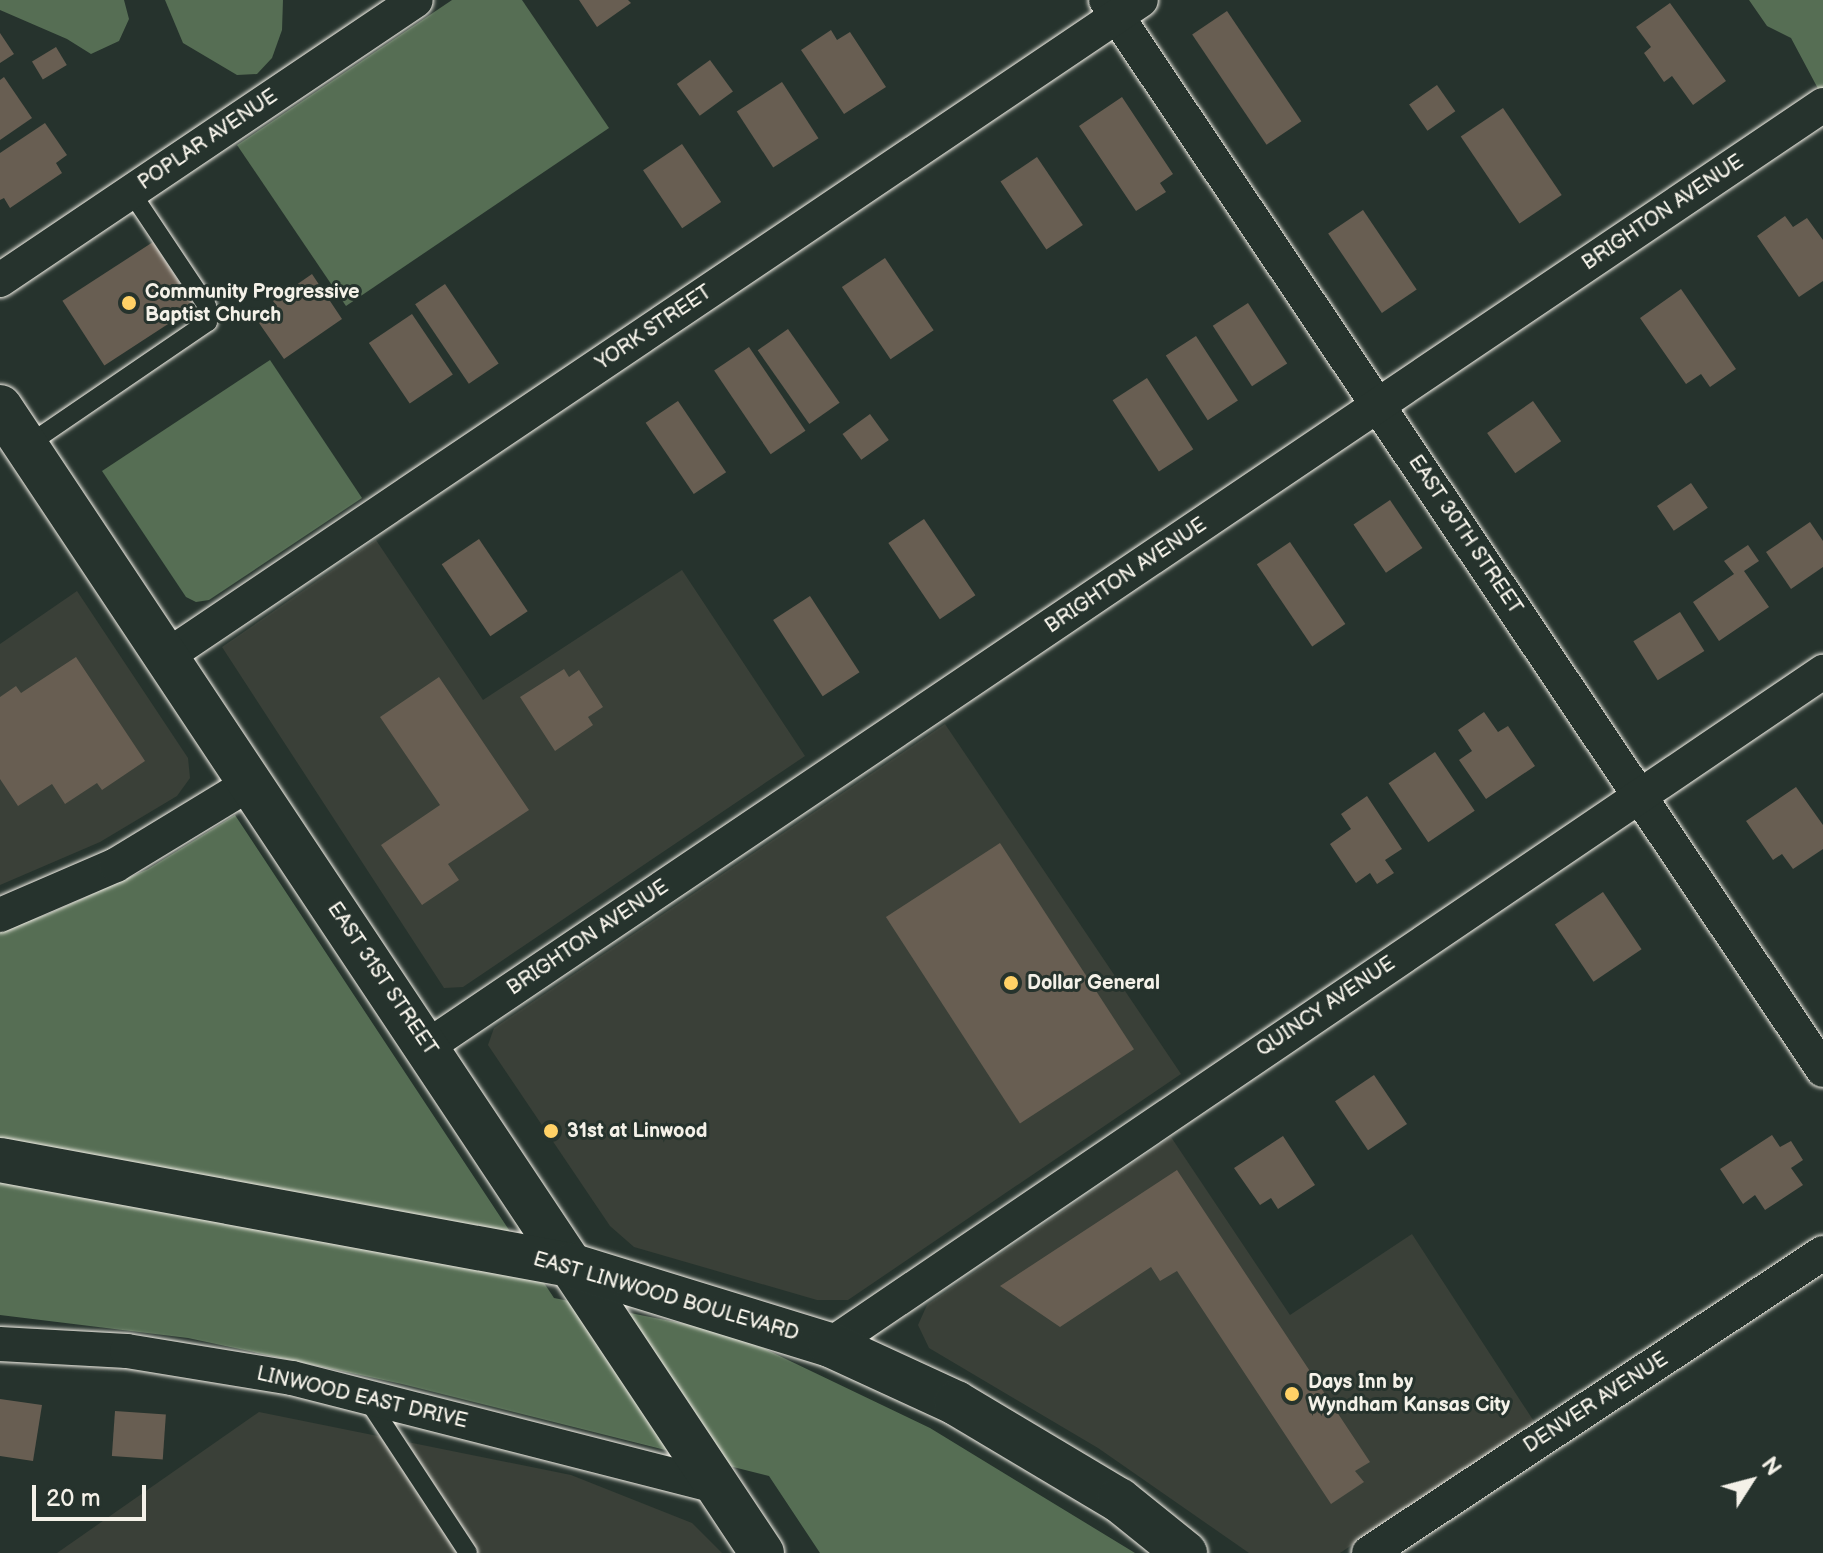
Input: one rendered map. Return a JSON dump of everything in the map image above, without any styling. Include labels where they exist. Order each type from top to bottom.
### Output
[{"type":"main road","name":"EAST 31ST STREET","points":[[0,407],[428,1046],[762,1553]]},
{"type":"main road","name":"EAST LINWOOD BOULEVARD","points":[[0,1160],[570,1265],[830,1345],[956,1403],[1119,1500],[1185,1553]]},
{"type":"street","name":"POPLAR AVENUE","points":[[0,280],[416,0]]},
{"type":"street","name":"EAST 30TH STREET","points":[[1121,5],[1378,406],[1823,1070]]},
{"type":"street","name":"YORK STREET","points":[[167,656],[1121,5]]},
{"type":"street","name":"BRIGHTON AVENUE","points":[[428,1046],[1823,105]]},
{"type":"street","name":"QUINCY AVENUE","points":[[830,1345],[1823,672]]},
{"type":"street","points":[[0,915],[116,865],[251,783]]},
{"type":"street","name":"DENVER AVENUE","points":[[1369,1553],[1823,1253]]},
{"type":"street","name":"LINWOOD EAST DRIVE","points":[[0,1344],[127,1351],[292,1378],[719,1487]]},
{"type":"lane","points":[[26,446],[208,322],[207,306],[131,192]]},
{"type":"lane","points":[[365,1397],[468,1553]]},
{"type":"shaded area","points":[[376,540],[483,700],[682,570],[805,756],[463,987],[444,988],[222,647]]},
{"type":"shaded area","points":[[77,591],[188,758],[190,778],[177,796],[100,842],[0,885],[0,644]]},
{"type":"shaded area","points":[[945,724],[1181,1074],[848,1300],[817,1300],[634,1247],[610,1226],[488,1045],[494,1028]]},
{"type":"shaded area","points":[[1171,1137],[1290,1315],[1412,1234],[1535,1423],[1340,1553],[1249,1553],[1098,1448],[929,1348],[918,1325],[927,1305]]},
{"type":"shaded area","points":[[259,1412],[571,1475],[692,1523],[722,1553],[57,1553]]},
{"type":"green space","points":[[0,0],[124,0],[129,19],[119,41],[91,54],[67,39],[0,10]]},
{"type":"green space","points":[[165,0],[283,0],[282,30],[272,58],[257,74],[237,75],[183,43]]},
{"type":"green space","points":[[452,0],[522,0],[609,128],[346,306],[237,145]]},
{"type":"green space","points":[[1749,0],[1823,0],[1823,98],[1791,38],[1767,26]]},
{"type":"green space","points":[[270,360],[362,498],[209,600],[196,602],[186,597],[102,471]]},
{"type":"green space","points":[[235,815],[554,1298],[701,1327],[763,1348],[930,1428],[1135,1553],[820,1553],[769,1476],[402,1384],[188,1338],[0,1315],[0,931],[48,914],[148,869]]},
{"type":"building","points":[[579,0],[628,0],[631,3],[597,27]]},
{"type":"building","points":[[1670,3],[1726,81],[1693,105],[1672,76],[1664,82],[1644,53],[1651,47],[1636,27]]},
{"type":"building","points":[[1227,11],[1301,121],[1267,145],[1192,34]]},
{"type":"building","points":[[831,30],[837,40],[850,32],[886,87],[844,114],[801,50]]},
{"type":"building","points":[[0,33],[14,54],[0,63]]},
{"type":"building","points":[[56,47],[67,65],[43,79],[32,61]]},
{"type":"building","points":[[710,60],[733,92],[700,116],[677,84]]},
{"type":"building","points":[[4,77],[32,118],[0,140],[0,80]]},
{"type":"building","points":[[782,82],[818,138],[773,168],[737,111]]},
{"type":"building","points":[[1437,85],[1455,111],[1428,131],[1409,105]]},
{"type":"building","points":[[1122,97],[1173,174],[1160,183],[1166,192],[1136,211],[1079,126]]},
{"type":"building","points":[[1503,108],[1562,195],[1519,224],[1461,137]]},
{"type":"building","points":[[45,123],[67,155],[56,163],[62,173],[10,208],[4,198],[0,200],[0,153]]},
{"type":"building","points":[[682,144],[721,202],[682,228],[643,170]]},
{"type":"building","points":[[1037,157],[1083,225],[1046,250],[1001,182]]},
{"type":"building","points":[[1363,210],[1417,290],[1382,313],[1328,233]]},
{"type":"building","points":[[1785,216],[1793,227],[1807,218],[1823,240],[1823,281],[1799,297],[1757,236]]},
{"type":"building","name":"Community Progressive Baptist Church","points":[[153,242],[195,307],[104,365],[62,301]]},
{"type":"building","points":[[885,258],[934,330],[891,359],[842,287]]},
{"type":"building","points":[[312,274],[342,319],[284,359],[259,323],[279,309],[273,301]]},
{"type":"building","points":[[445,284],[499,364],[469,384],[415,304]]},
{"type":"building","points":[[1681,289],[1736,369],[1710,387],[1701,374],[1686,384],[1640,318]]},
{"type":"building","points":[[1248,303],[1287,363],[1252,386],[1213,326]]},
{"type":"building","points":[[412,314],[453,375],[410,404],[369,343]]},
{"type":"building","points":[[788,329],[840,403],[809,424],[758,350]]},
{"type":"building","points":[[1196,336],[1238,401],[1208,420],[1166,356]]},
{"type":"building","points":[[749,347],[805,431],[771,454],[714,370]]},
{"type":"building","points":[[1147,378],[1193,449],[1159,472],[1113,400]]},
{"type":"building","points":[[678,401],[726,472],[694,494],[646,423]]},
{"type":"building","points":[[1533,401],[1561,441],[1515,473],[1487,433]]},
{"type":"building","points":[[870,414],[889,440],[861,460],[842,434]]},
{"type":"building","points":[[1691,483],[1708,508],[1674,531],[1657,506]]},
{"type":"building","points":[[1390,500],[1422,548],[1386,573],[1354,525]]},
{"type":"building","points":[[924,519],[975,595],[940,619],[888,543]]},
{"type":"building","points":[[1810,522],[1823,541],[1823,567],[1791,589],[1766,552]]},
{"type":"building","points":[[479,539],[528,611],[490,636],[442,564]]},
{"type":"building","points":[[1290,542],[1345,624],[1312,646],[1257,564]]},
{"type":"building","points":[[1748,545],[1759,561],[1744,571],[1769,607],[1719,641],[1693,602],[1734,574],[1724,561]]},
{"type":"building","points":[[810,596],[860,672],[823,696],[773,620]]},
{"type":"building","points":[[1680,612],[1704,651],[1658,680],[1633,641]]},
{"type":"building","points":[[76,657],[145,761],[102,790],[97,783],[65,804],[52,784],[18,806],[0,779],[0,697],[16,686],[21,693]]},
{"type":"building","points":[[564,669],[569,677],[579,670],[603,707],[588,717],[593,725],[555,751],[520,697]]},
{"type":"building","points":[[439,677],[529,810],[448,864],[459,880],[422,905],[381,845],[440,805],[380,717]]},
{"type":"building","points":[[1484,712],[1498,732],[1508,726],[1535,766],[1486,799],[1459,760],[1472,751],[1458,730]]},
{"type":"building","points":[[1435,752],[1475,811],[1428,842],[1389,783]]},
{"type":"building","points":[[1796,787],[1823,825],[1823,849],[1793,869],[1782,854],[1773,860],[1746,821]]},
{"type":"building","points":[[1367,796],[1402,849],[1385,860],[1394,873],[1377,884],[1370,873],[1356,883],[1330,844],[1351,829],[1341,814]]},
{"type":"building","name":"Dollar General","points":[[1000,843],[1134,1049],[1020,1123],[886,917]]},
{"type":"building","points":[[1603,892],[1642,949],[1594,982],[1555,924]]},
{"type":"building","points":[[1374,1075],[1407,1124],[1368,1150],[1335,1101]]},
{"type":"building","points":[[1772,1135],[1780,1147],[1791,1141],[1803,1160],[1791,1168],[1803,1185],[1765,1210],[1755,1195],[1743,1204],[1720,1169]]},
{"type":"building","points":[[1283,1136],[1315,1185],[1278,1209],[1271,1198],[1260,1205],[1234,1168]]},
{"type":"building","name":"Days Inn by Wyndham Kansas City","points":[[1177,1170],[1370,1462],[1355,1471],[1364,1482],[1331,1504],[1177,1271],[1160,1281],[1151,1267],[1060,1327],[1000,1286]]},
{"type":"building","points":[[0,1399],[42,1405],[33,1461],[0,1456]]},
{"type":"building","points":[[115,1411],[166,1415],[163,1459],[112,1456]]},
{"type":"place","name":"Community Progressive Baptist Church","points":[[129,303]]},
{"type":"place","name":"Dollar General","points":[[1011,983]]},
{"type":"place","name":"31st at Linwood","points":[[551,1131]]},
{"type":"place","name":"Days Inn by Wyndham Kansas City","points":[[1292,1394]]}]
